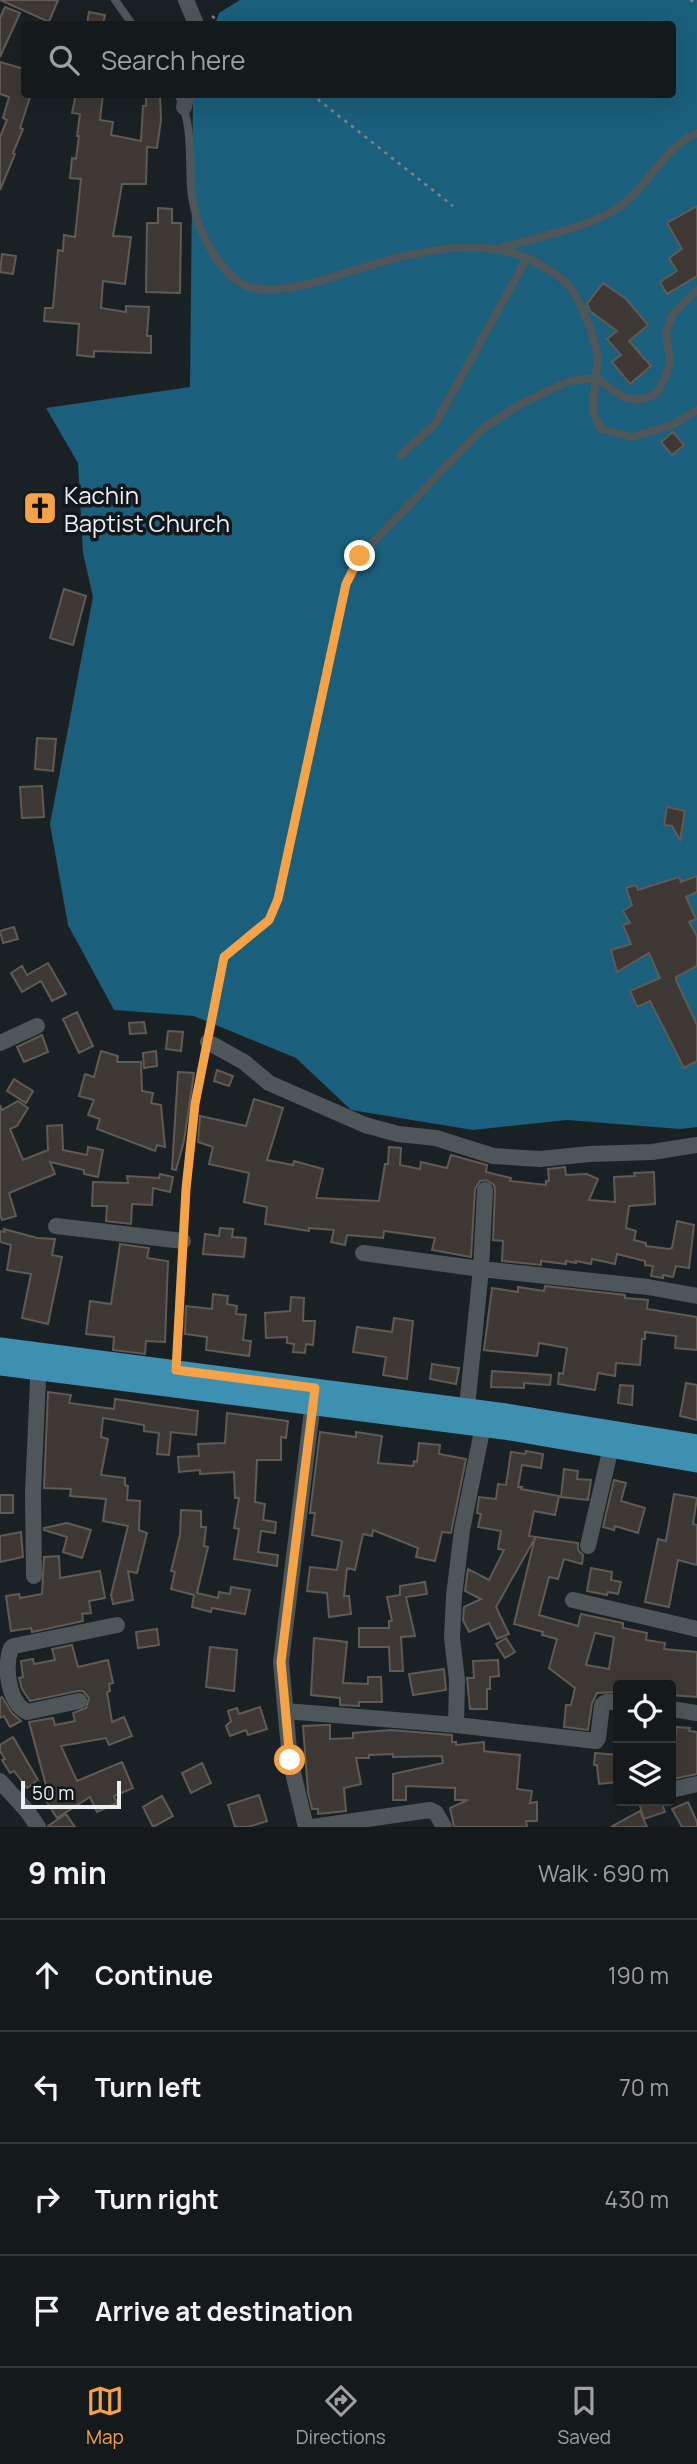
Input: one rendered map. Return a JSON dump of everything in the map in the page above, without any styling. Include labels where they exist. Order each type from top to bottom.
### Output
[{"type":"main road","points":[[0,1348],[39,1361],[314,1396],[472,1420],[697,1445]]},
{"type":"main road","points":[[0,1365],[39,1361]]},
{"type":"main road","points":[[472,1420],[697,1462]]},
{"type":"street","points":[[186,0],[195,21]]},
{"type":"street","points":[[0,1043],[37,1026]]},
{"type":"street","points":[[208,1042],[244,1062],[269,1083],[365,1125],[398,1134],[436,1138],[493,1156],[540,1159],[568,1155],[652,1152],[697,1145]]},
{"type":"street","points":[[456,1725],[457,1680],[452,1638],[454,1596],[472,1420],[485,1190]]},
{"type":"street","points":[[56,1226],[183,1241]]},
{"type":"street","points":[[363,1253],[648,1287],[697,1296]]},
{"type":"street","points":[[34,1576],[33,1493],[39,1361]]},
{"type":"street","points":[[306,1827],[290,1760],[281,1662],[314,1396]]},
{"type":"street","points":[[588,1546],[611,1447]]},
{"type":"street","points":[[573,1600],[697,1629]]},
{"type":"street","points":[[79,1700],[27,1712],[18,1706],[4,1680],[9,1653],[14,1646],[117,1625]]},
{"type":"street","points":[[286,1711],[456,1725],[596,1741],[603,1705],[613,1702]]},
{"type":"street","points":[[676,1710],[697,1713]]},
{"type":"street","points":[[0,1781],[38,1827]]},
{"type":"street","points":[[676,1789],[697,1784]]},
{"type":"street","points":[[312,1827],[430,1810],[436,1813],[444,1827]]},
{"type":"lane","points":[[115,0],[130,21]]},
{"type":"lane","points":[[183,99],[191,149],[191,189],[196,213],[206,242],[218,261],[231,276],[245,285],[286,288],[404,255],[455,248],[495,249],[537,262],[568,284],[586,317],[597,353],[593,413],[602,429],[631,438],[673,425],[697,410]]},
{"type":"lane","points":[[495,249],[599,219],[627,201],[680,141],[697,133]]},
{"type":"lane","points":[[401,455],[435,424],[527,258]]},
{"type":"lane","points":[[175,1378],[195,1104],[224,957],[269,920],[278,899],[346,584],[360,556],[483,428],[521,404],[569,381],[597,378],[620,397],[638,400],[657,393],[670,361],[666,332],[673,314],[697,290]]},
{"type":"path","points":[[690,0],[697,2]]},
{"type":"path","points":[[212,16],[218,21]]},
{"type":"path","points":[[316,98],[453,206]]},
{"type":"shaded area","points":[[240,0],[697,0],[697,1127],[680,1129],[567,1120],[473,1130],[351,1110],[296,1058],[194,1016],[114,1010],[68,925],[50,824],[93,597],[83,553],[78,463],[46,408],[190,387],[193,98],[676,98],[676,21],[216,21],[219,13]]},
{"type":"building","points":[[0,0],[58,0],[49,21]]},
{"type":"building","points":[[5,7],[20,13],[0,57],[0,18]]},
{"type":"building","points":[[89,12],[105,15],[104,21],[88,21]]},
{"type":"building","points":[[0,62],[21,68],[21,98],[30,98],[20,128],[23,129],[13,153],[15,154],[0,190],[0,137],[7,120],[3,118],[9,97],[0,94]]},
{"type":"building","points":[[75,98],[103,98],[100,120],[113,122],[111,135],[141,141],[146,98],[160,98],[161,120],[157,148],[147,147],[146,184],[122,184],[113,236],[131,237],[125,284],[103,281],[101,308],[126,312],[126,306],[149,307],[147,336],[151,336],[151,353],[94,351],[94,357],[77,355],[79,324],[44,321],[45,308],[53,308],[58,250],[63,251],[64,235],[75,237],[81,179],[70,178],[72,158],[76,159],[80,114],[72,113]]},
{"type":"building","points":[[697,206],[697,276],[667,294],[660,282],[677,271],[669,258],[682,249],[667,223]]},
{"type":"building","points":[[158,208],[172,209],[172,223],[181,223],[180,293],[146,292],[147,223],[158,223]]},
{"type":"building","points":[[2,254],[16,256],[13,274],[0,272]]},
{"type":"building","points":[[603,283],[626,299],[648,325],[629,341],[651,366],[630,384],[612,362],[621,355],[607,339],[617,331],[590,311],[587,304]]},
{"type":"building","points":[[673,432],[684,445],[672,455],[661,442]]},
{"type":"building","points":[[64,589],[86,596],[73,645],[50,638]]},
{"type":"building","points":[[37,738],[56,739],[53,771],[35,769]]},
{"type":"building","points":[[42,786],[44,817],[22,818],[20,787]]},
{"type":"building","points":[[667,807],[685,811],[680,840],[672,826],[664,825]]},
{"type":"building","points":[[697,876],[697,892],[686,897],[696,919],[689,922],[697,936],[697,966],[676,977],[697,1025],[697,1061],[684,1068],[650,1001],[637,1007],[630,991],[660,978],[649,953],[617,972],[611,950],[631,944],[623,925],[630,923],[623,911],[632,905],[626,888],[636,885],[638,890],[679,877],[681,882]]},
{"type":"building","points":[[14,927],[18,939],[3,943],[0,931]]},
{"type":"building","points":[[48,963],[66,994],[52,1001],[41,981],[22,992],[11,973],[22,966],[27,975]]},
{"type":"building","points":[[77,1012],[93,1046],[79,1053],[63,1019]]},
{"type":"building","points":[[144,1022],[146,1033],[130,1034],[129,1023]]},
{"type":"building","points":[[168,1031],[183,1032],[181,1051],[166,1049]]},
{"type":"building","points":[[42,1035],[48,1052],[24,1062],[17,1047]]},
{"type":"building","points":[[101,1051],[118,1056],[117,1062],[141,1062],[142,1091],[153,1093],[151,1103],[161,1105],[165,1147],[157,1145],[155,1151],[97,1129],[100,1119],[88,1115],[94,1100],[79,1096],[85,1074],[94,1077]]},
{"type":"building","points":[[156,1051],[157,1066],[144,1068],[143,1053]]},
{"type":"building","points":[[217,1070],[233,1076],[229,1086],[214,1081]]},
{"type":"building","points":[[178,1072],[194,1073],[184,1141],[176,1170],[172,1169]]},
{"type":"building","points":[[14,1079],[33,1091],[26,1103],[7,1091]]},
{"type":"building","points":[[254,1099],[283,1108],[267,1160],[293,1165],[294,1161],[323,1169],[316,1198],[379,1201],[385,1164],[388,1164],[389,1147],[401,1148],[400,1165],[420,1169],[421,1162],[447,1168],[451,1155],[487,1165],[486,1172],[511,1178],[510,1181],[546,1185],[546,1181],[549,1181],[548,1169],[565,1167],[566,1175],[587,1174],[598,1179],[589,1200],[615,1202],[614,1177],[654,1172],[655,1204],[629,1206],[626,1228],[636,1231],[634,1240],[646,1243],[646,1246],[669,1249],[672,1248],[677,1221],[694,1225],[689,1268],[676,1266],[673,1277],[651,1276],[653,1266],[645,1265],[645,1261],[617,1254],[615,1264],[592,1259],[591,1264],[541,1261],[541,1265],[502,1261],[503,1241],[493,1240],[495,1190],[494,1185],[486,1180],[480,1181],[475,1189],[471,1257],[432,1250],[435,1238],[384,1231],[383,1238],[347,1235],[345,1245],[331,1242],[334,1230],[309,1228],[309,1231],[265,1224],[267,1207],[244,1202],[249,1173],[209,1164],[213,1147],[198,1142],[200,1116],[246,1126]]},
{"type":"building","points":[[18,1101],[28,1108],[17,1126],[10,1129],[23,1160],[48,1150],[47,1126],[62,1125],[63,1150],[87,1155],[88,1147],[103,1150],[98,1177],[84,1174],[84,1170],[50,1162],[55,1174],[9,1193],[16,1216],[2,1220],[0,1105],[2,1110]]},
{"type":"building","points":[[160,1174],[173,1177],[170,1192],[153,1188],[152,1205],[132,1204],[131,1224],[106,1221],[107,1206],[92,1206],[93,1182],[128,1183],[127,1176],[159,1178]]},
{"type":"building","points":[[220,1228],[233,1229],[232,1237],[246,1238],[244,1257],[203,1254],[205,1234],[219,1236]]},
{"type":"building","points":[[4,1229],[37,1238],[55,1239],[52,1255],[62,1257],[48,1324],[22,1318],[31,1274],[7,1270],[11,1245],[0,1242],[0,1231],[5,1232]]},
{"type":"building","points":[[120,1244],[149,1248],[147,1258],[168,1261],[165,1342],[146,1341],[145,1354],[113,1350],[114,1337],[86,1334],[90,1301],[111,1304]]},
{"type":"building","points":[[545,1286],[625,1295],[625,1298],[648,1300],[647,1309],[697,1317],[697,1350],[675,1348],[676,1336],[645,1332],[640,1365],[616,1363],[615,1376],[598,1373],[595,1390],[558,1384],[559,1373],[563,1374],[567,1348],[539,1343],[537,1356],[484,1350],[492,1288],[518,1292],[518,1287],[544,1291]]},
{"type":"building","points":[[213,1294],[228,1296],[227,1304],[237,1306],[236,1314],[246,1315],[243,1340],[251,1341],[249,1356],[206,1350],[207,1337],[185,1334],[186,1306],[212,1309]]},
{"type":"building","points":[[291,1297],[304,1298],[303,1321],[315,1321],[313,1345],[306,1344],[305,1353],[293,1352],[294,1344],[287,1343],[287,1337],[266,1338],[265,1313],[290,1311]]},
{"type":"building","points":[[394,1318],[413,1321],[407,1379],[383,1375],[386,1357],[353,1352],[357,1327],[392,1332]]},
{"type":"building","points":[[432,1364],[459,1368],[456,1384],[430,1379]]},
{"type":"building","points":[[492,1371],[551,1375],[550,1385],[524,1383],[524,1388],[491,1387]]},
{"type":"building","points":[[686,1383],[697,1385],[697,1420],[680,1416]]},
{"type":"building","points":[[620,1385],[633,1386],[632,1405],[618,1403]]},
{"type":"building","points":[[48,1392],[71,1395],[69,1403],[114,1409],[115,1399],[198,1411],[196,1435],[171,1432],[169,1455],[157,1454],[159,1433],[144,1431],[144,1425],[103,1418],[101,1437],[108,1439],[101,1475],[125,1478],[125,1485],[128,1486],[127,1500],[140,1501],[139,1530],[147,1533],[137,1573],[128,1571],[133,1600],[113,1604],[111,1595],[128,1526],[103,1521],[106,1499],[70,1496],[71,1489],[44,1488]]},
{"type":"building","points":[[227,1413],[288,1421],[286,1438],[281,1437],[281,1460],[257,1460],[255,1502],[265,1504],[263,1520],[276,1522],[275,1533],[261,1531],[258,1552],[278,1555],[277,1566],[234,1559],[239,1529],[234,1528],[239,1498],[235,1498],[234,1472],[179,1472],[178,1457],[199,1456],[198,1444],[225,1443]]},
{"type":"building","points":[[320,1432],[356,1437],[356,1432],[382,1436],[378,1463],[413,1466],[414,1461],[417,1462],[419,1443],[440,1445],[439,1454],[466,1459],[451,1533],[442,1532],[435,1561],[416,1557],[418,1548],[373,1530],[372,1536],[363,1534],[355,1570],[347,1568],[344,1596],[349,1596],[351,1614],[329,1617],[327,1593],[307,1591],[310,1567],[337,1570],[342,1541],[312,1535],[315,1513],[310,1513]]},
{"type":"building","points":[[511,1452],[543,1454],[541,1468],[522,1465],[518,1487],[559,1496],[555,1515],[534,1511],[529,1536],[578,1543],[578,1550],[583,1555],[582,1564],[564,1559],[558,1579],[549,1577],[539,1615],[578,1626],[581,1614],[623,1623],[623,1628],[647,1633],[646,1640],[665,1643],[664,1649],[697,1652],[697,1697],[676,1695],[676,1680],[613,1680],[613,1692],[597,1693],[592,1703],[588,1730],[564,1727],[566,1705],[571,1705],[575,1688],[549,1668],[557,1639],[514,1624],[535,1538],[496,1607],[509,1634],[497,1639],[489,1623],[469,1632],[463,1620],[464,1607],[481,1599],[465,1591],[468,1569],[489,1580],[504,1550],[498,1549],[501,1531],[478,1527],[481,1514],[477,1513],[479,1497],[496,1499],[498,1484],[506,1485]],"holes":[[[595,1633],[614,1637],[609,1669],[586,1665]]]},
{"type":"building","points":[[564,1469],[578,1471],[577,1479],[591,1480],[588,1500],[561,1497]]},
{"type":"building","points":[[614,1480],[626,1483],[621,1501],[645,1508],[638,1533],[615,1526],[614,1530],[603,1527]]},
{"type":"building","points":[[674,1494],[697,1498],[693,1524],[697,1525],[697,1565],[678,1560],[669,1607],[645,1602],[658,1539],[666,1541]]},
{"type":"building","points":[[0,1495],[13,1495],[13,1513],[0,1513]]},
{"type":"building","points":[[181,1510],[201,1511],[201,1527],[206,1527],[204,1546],[208,1547],[197,1593],[218,1598],[219,1592],[230,1594],[231,1587],[250,1590],[245,1614],[212,1608],[211,1612],[192,1607],[194,1595],[171,1589],[175,1572],[171,1571],[180,1535]]},
{"type":"building","points":[[67,1523],[91,1530],[82,1558],[63,1552],[67,1537],[44,1530]]},
{"type":"building","points":[[21,1532],[23,1557],[0,1562],[0,1536]]},
{"type":"building","points":[[59,1556],[60,1578],[100,1571],[105,1598],[89,1601],[91,1613],[82,1614],[83,1621],[32,1632],[31,1628],[11,1631],[6,1596],[19,1594],[20,1598],[42,1594],[44,1557]]},
{"type":"building","points":[[591,1568],[612,1572],[611,1580],[621,1582],[618,1594],[587,1591]]},
{"type":"building","points":[[425,1582],[427,1594],[406,1597],[415,1636],[401,1637],[403,1671],[390,1671],[389,1647],[359,1647],[359,1628],[389,1628],[389,1621],[392,1621],[387,1597],[400,1595],[400,1586]]},
{"type":"building","points":[[157,1629],[159,1645],[138,1648],[136,1632]]},
{"type":"building","points":[[314,1638],[347,1642],[343,1683],[368,1684],[368,1677],[381,1677],[382,1702],[359,1702],[359,1706],[340,1705],[340,1698],[311,1695]]},
{"type":"building","points":[[506,1638],[515,1652],[505,1658],[496,1644]]},
{"type":"building","points":[[72,1645],[78,1667],[108,1660],[113,1683],[109,1684],[110,1691],[107,1692],[112,1722],[124,1717],[132,1736],[109,1745],[106,1738],[61,1746],[77,1781],[122,1762],[133,1788],[114,1796],[117,1803],[97,1812],[90,1797],[57,1818],[45,1799],[49,1797],[29,1722],[53,1718],[55,1725],[75,1721],[73,1713],[86,1708],[89,1698],[83,1691],[78,1691],[30,1701],[19,1678],[23,1677],[21,1661],[33,1659],[34,1664],[55,1660],[52,1649]]},
{"type":"building","points":[[210,1647],[237,1650],[234,1691],[206,1687]]},
{"type":"building","points":[[498,1660],[499,1676],[490,1677],[487,1709],[470,1709],[467,1678],[474,1678],[473,1661]]},
{"type":"building","points":[[444,1669],[446,1690],[413,1695],[409,1674]]},
{"type":"building","points":[[2,1697],[21,1721],[10,1727],[4,1716],[0,1718]]},
{"type":"building","points":[[260,1707],[267,1729],[248,1735],[246,1730],[230,1736],[226,1726],[231,1721],[228,1711],[237,1708],[239,1714]]},
{"type":"building","points":[[330,1725],[330,1739],[353,1738],[353,1733],[391,1730],[452,1735],[452,1742],[456,1742],[456,1745],[484,1742],[484,1751],[520,1755],[517,1789],[532,1791],[530,1803],[537,1802],[537,1821],[526,1821],[527,1827],[454,1827],[450,1808],[468,1800],[455,1800],[455,1788],[406,1786],[406,1800],[393,1800],[393,1774],[443,1763],[442,1756],[393,1757],[393,1754],[356,1758],[361,1784],[344,1788],[346,1811],[318,1814],[318,1809],[312,1809],[308,1792],[303,1726]]},
{"type":"building","points":[[676,1727],[690,1728],[689,1731],[697,1732],[697,1774],[676,1778]]},
{"type":"building","points":[[13,1737],[38,1780],[27,1788],[14,1771],[10,1773],[2,1760],[5,1759],[0,1745]]},
{"type":"building","points":[[595,1753],[613,1755],[613,1783],[599,1784],[597,1765],[594,1765]]},
{"type":"building","points":[[202,1763],[211,1783],[191,1793],[182,1773]]},
{"type":"building","points":[[259,1795],[267,1821],[248,1827],[235,1827],[228,1805]]},
{"type":"building","points":[[162,1796],[173,1816],[153,1827],[143,1807]]},
{"type":"building","points":[[688,1802],[697,1827],[682,1827],[672,1809]]},
{"type":"building","points":[[640,1806],[663,1806],[665,1812],[644,1819]]},
{"type":"building","points":[[640,1811],[647,1827],[611,1827]]},
{"type":"building","points":[[66,1814],[75,1827],[48,1827],[48,1826]]},
{"type":"place","name":"Kachin Baptist Church","points":[[40,508]]},
{"type":"route","points":[[290,1760],[281,1662],[315,1388],[176,1370],[186,1189],[195,1104],[224,957],[269,920],[278,899],[346,584],[360,556]]}]
